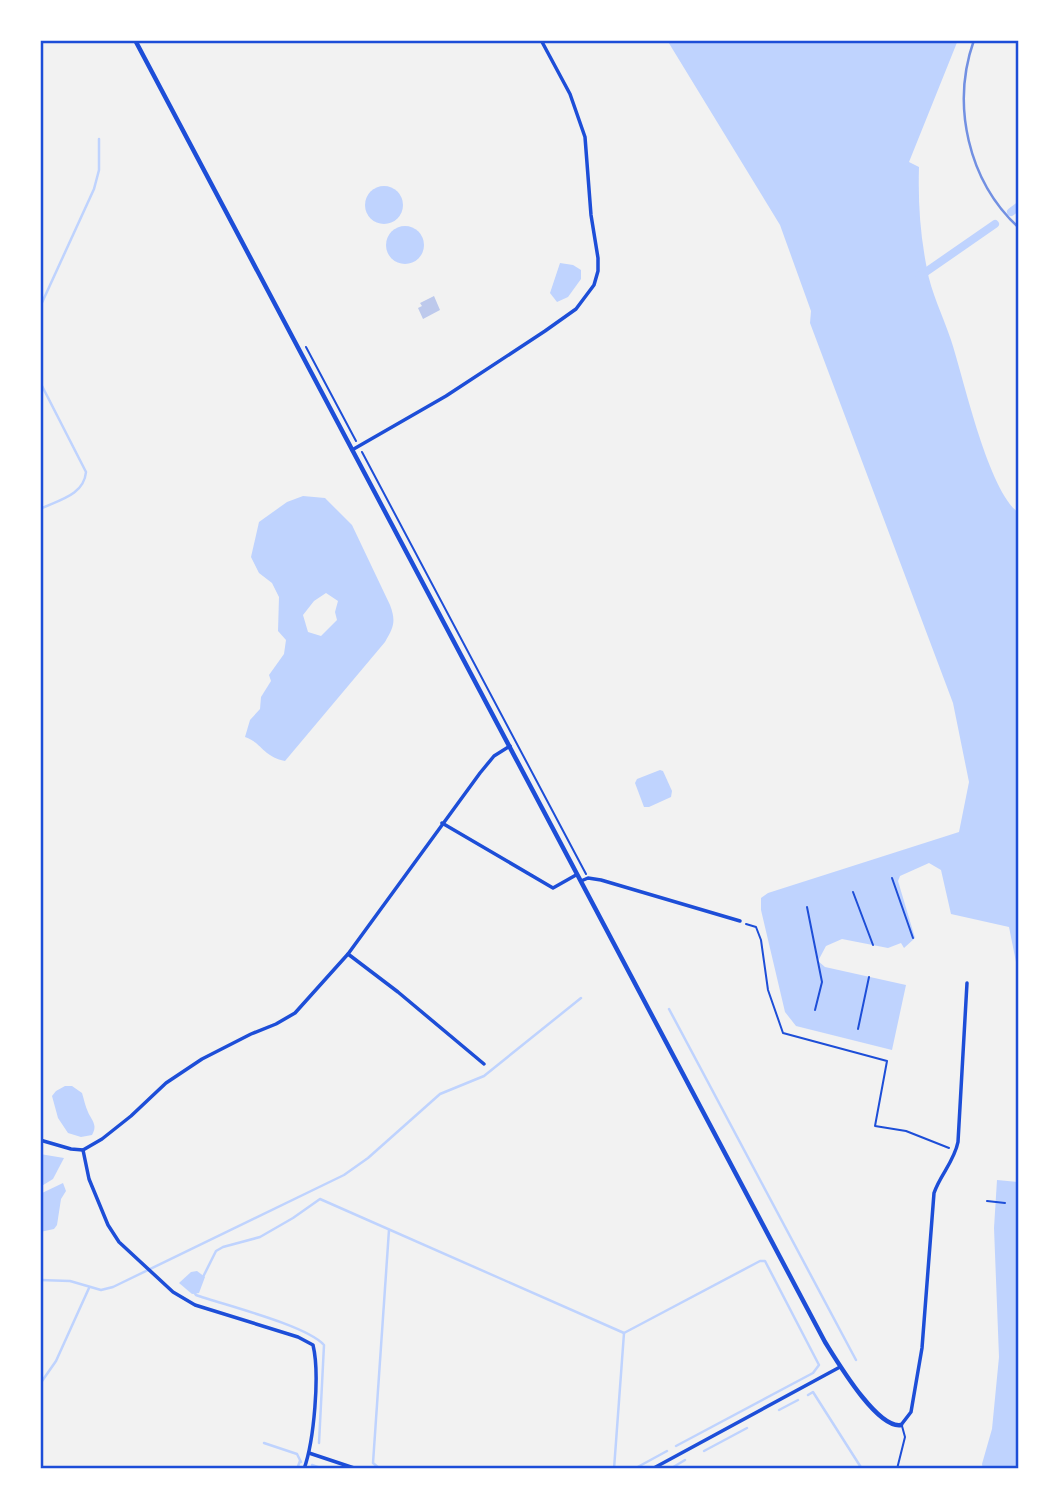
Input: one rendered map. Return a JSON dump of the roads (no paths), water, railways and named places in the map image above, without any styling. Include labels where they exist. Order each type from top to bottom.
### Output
[{"type":"street","points":[[135,40],[840,1367],[880,1416],[889,1423],[901,1424],[911,1412],[922,1348],[934,1193],[956,1152],[967,984]]},
{"type":"street","points":[[352,450],[446,396],[545,331],[576,309],[594,285],[598,258],[591,215],[585,137],[570,94],[541,40]]},
{"type":"street","points":[[40,1140],[83,1150],[131,1116],[166,1083],[202,1059],[295,1013],[348,954],[494,756],[510,746]]},
{"type":"street","points":[[442,823],[553,888],[577,874]]},
{"type":"street","points":[[580,881],[588,878],[623,886],[740,921]]},
{"type":"street","points":[[348,954],[484,1064]]},
{"type":"street","points":[[83,1150],[89,1179],[108,1226],[119,1242],[173,1292],[195,1305],[298,1337],[313,1345],[316,1369],[309,1453],[304,1469]]},
{"type":"street","points":[[652,1469],[840,1367]]},
{"type":"street","points":[[309,1453],[357,1469]]},
{"type":"lane","points":[[897,1469],[905,1437],[901,1424]]},
{"type":"water","points":[[667,40],[958,40],[909,162],[919,167],[921,231],[931,286],[951,340],[987,459],[1008,501],[1019,513],[1019,977],[1009,927],[951,914],[941,870],[929,863],[900,876],[898,881],[915,938],[904,948],[901,943],[888,948],[842,939],[826,946],[818,961],[825,967],[906,985],[892,1050],[796,1026],[785,1012],[761,910],[761,898],[768,893],[959,832],[969,782],[953,703],[810,323],[811,311],[780,225]]},
{"type":"water","points":[[384,186],[398,191],[403,205],[398,219],[384,224],[370,219],[365,205],[370,191]]},
{"type":"water","points":[[405,226],[419,231],[424,245],[419,259],[405,264],[391,259],[386,245],[391,231]]},
{"type":"water","points":[[560,263],[573,265],[581,270],[581,279],[568,297],[557,302],[550,293]]},
{"type":"water","points":[[303,496],[325,498],[352,525],[390,605],[393,620],[385,642],[285,761],[267,753],[245,737],[250,720],[260,709],[261,697],[271,681],[269,675],[284,654],[286,640],[278,631],[279,597],[272,583],[259,573],[251,557],[259,522],[287,502]],"holes":[[[326,593],[338,601],[335,612],[337,620],[321,636],[308,632],[303,615],[314,601]]]},
{"type":"water","points":[[663,771],[672,791],[671,797],[644,807],[635,783],[637,779]]},
{"type":"water","points":[[65,1086],[72,1086],[82,1093],[94,1126],[92,1135],[81,1137],[68,1133],[58,1118],[52,1096]]},
{"type":"water","points":[[40,1154],[64,1158],[53,1179],[40,1187]]},
{"type":"water","points":[[997,1180],[1019,1182],[1019,1469],[983,1469],[982,1464],[992,1429],[999,1357],[994,1228]]},
{"type":"water","points":[[63,1183],[66,1191],[61,1199],[57,1225],[54,1229],[40,1232],[40,1194]]},
{"type":"water","points":[[197,1271],[205,1277],[199,1293],[192,1294],[179,1283],[191,1272]]},
{"type":"waterway","points":[[40,307],[94,189],[99,170],[99,139]]},
{"type":"waterway","points":[[1011,212],[1019,206]]},
{"type":"waterway","points":[[920,276],[995,224]]},
{"type":"waterway","points":[[40,382],[86,472],[76,491],[40,509]]},
{"type":"waterway","points":[[40,1280],[70,1281],[101,1290],[113,1287],[344,1175],[368,1158],[440,1094],[484,1076],[581,998]]},
{"type":"waterway","points":[[669,1009],[856,1360]]},
{"type":"waterway","points":[[203,1277],[216,1251],[260,1237],[320,1199],[624,1333],[760,1261],[765,1261],[819,1365],[813,1373],[676,1446]]},
{"type":"waterway","points":[[380,1469],[373,1463],[389,1230]]},
{"type":"waterway","points":[[40,1384],[56,1361],[89,1288]]},
{"type":"waterway","points":[[194,1292],[196,1295],[283,1323],[324,1345],[319,1443]]},
{"type":"waterway","points":[[614,1469],[624,1333]]},
{"type":"waterway","points":[[808,1395],[813,1392],[862,1469]]},
{"type":"waterway","points":[[779,1410],[798,1400]]},
{"type":"waterway","points":[[704,1451],[747,1428]]},
{"type":"waterway","points":[[264,1443],[297,1454],[301,1462]]},
{"type":"waterway","points":[[634,1469],[667,1451]]},
{"type":"waterway","points":[[670,1469],[685,1460]]},
{"type":"waterway","points":[[297,1469],[300,1461]]},
{"type":"waterway","points":[[312,1465],[323,1469]]},
{"type":"railway","points":[[974,40],[964,90],[969,141],[987,188],[1001,209],[1019,228]]}]
